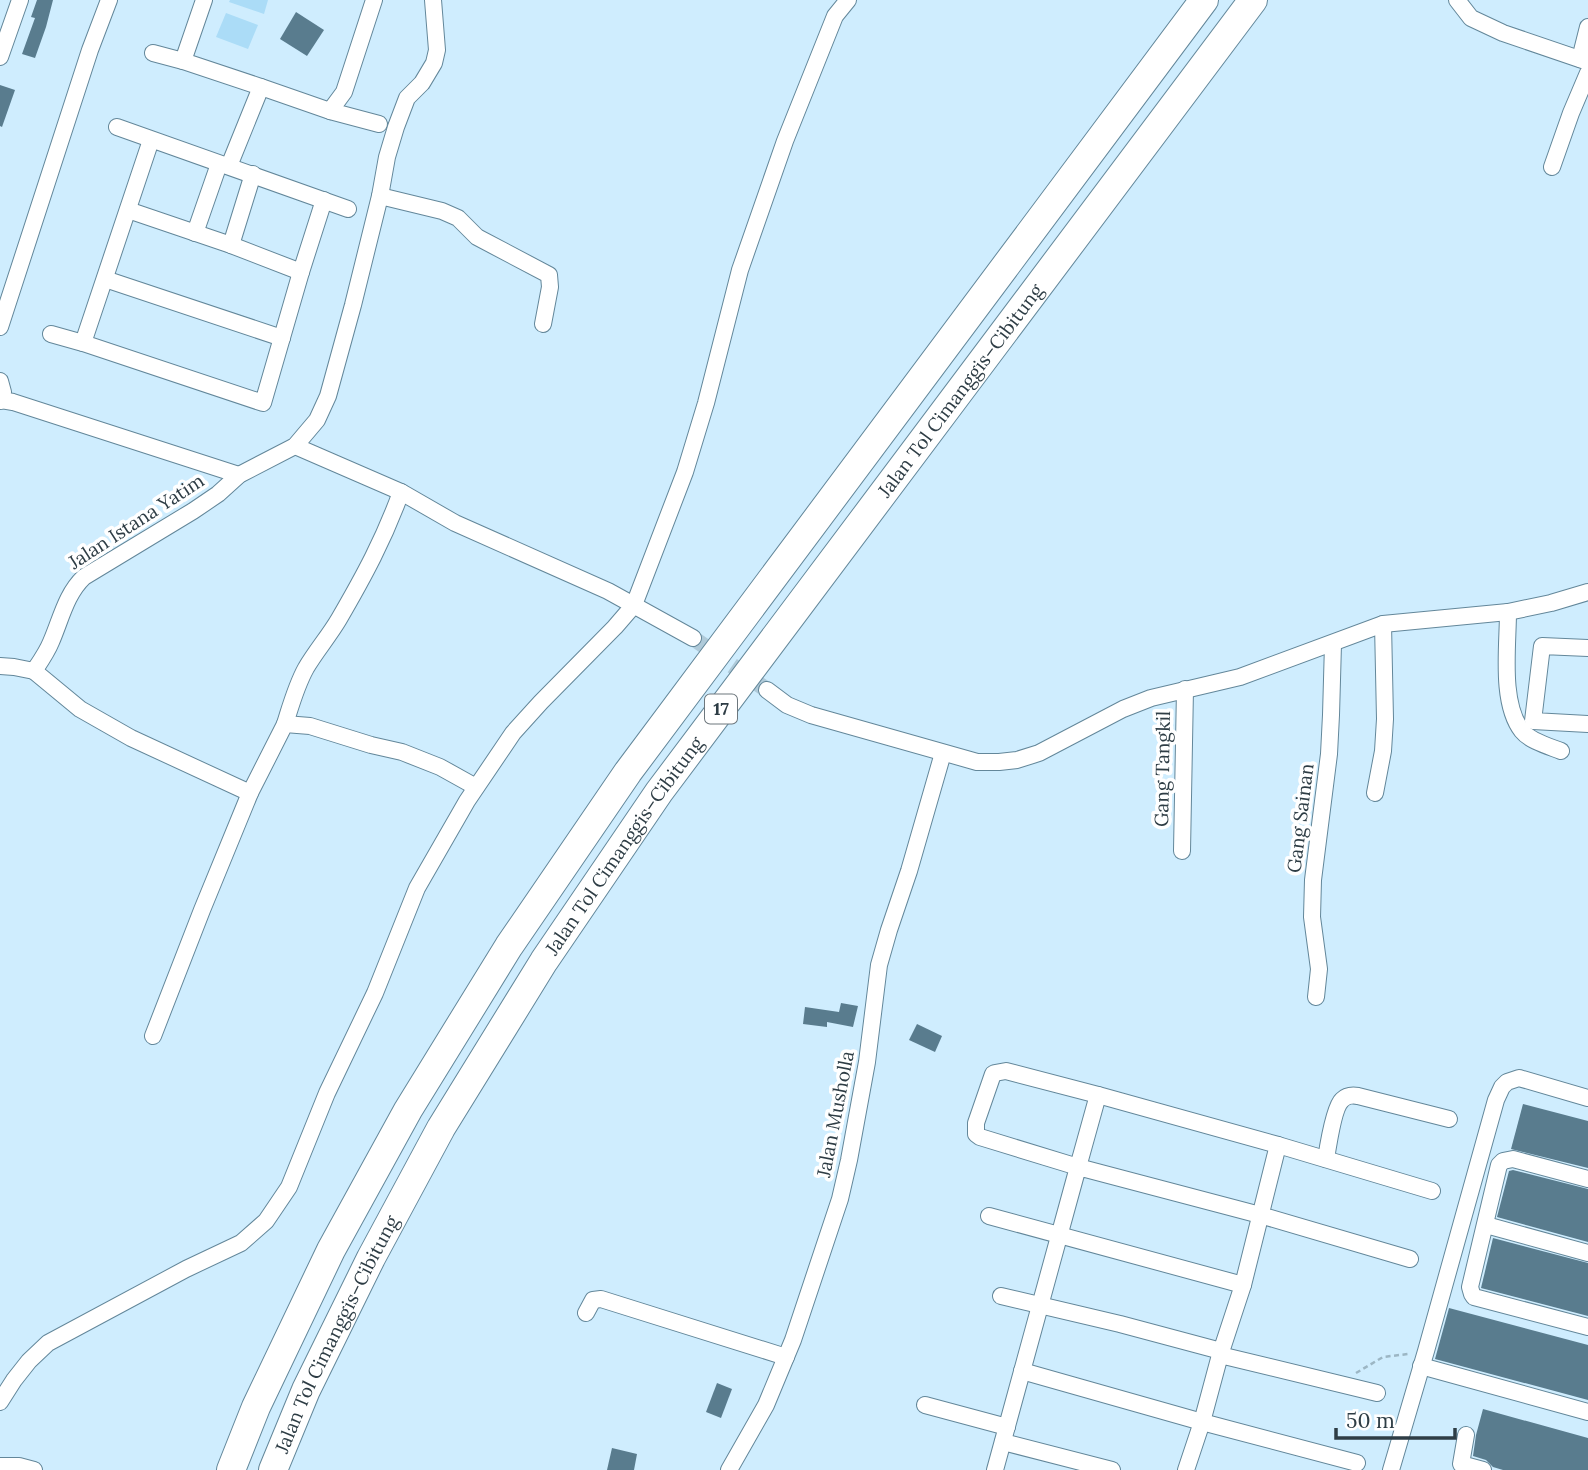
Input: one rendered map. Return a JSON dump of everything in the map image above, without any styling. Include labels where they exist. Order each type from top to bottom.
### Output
[{"type":"highway","name":"Jalan Tol Cimanggis–Cibitung","points":[[231,1470],[256,1407],[331,1250],[408,1110],[509,946],[636,761],[1204,0]]},
{"type":"highway","name":"Jalan Tol Cimanggis–Cibitung","points":[[273,1470],[306,1390],[371,1258],[441,1128],[544,961],[659,792],[1253,0]]},
{"type":"street","points":[[0,57],[18,0]]},
{"type":"street","points":[[0,327],[108,0]]},
{"type":"street","points":[[183,61],[204,0]]},
{"type":"street","points":[[330,111],[344,92],[374,0]]},
{"type":"street","points":[[433,0],[437,50],[434,63],[422,83],[407,98],[396,127],[353,305],[327,396],[317,420],[295,446],[401,492],[456,523],[608,591],[693,638]]},
{"type":"street","points":[[0,1402],[29,1361],[48,1343],[186,1269],[241,1243],[266,1221],[289,1187],[327,1093],[375,993],[416,888],[476,787],[513,733],[634,605],[685,472],[706,403],[740,270],[785,141],[835,16],[848,0]]},
{"type":"street","points":[[1457,0],[1471,18],[1585,65]]},
{"type":"street","points":[[1552,167],[1585,65],[1588,27]]},
{"type":"street","points":[[153,53],[330,111],[379,124]]},
{"type":"street","points":[[195,233],[261,87]]},
{"type":"street","points":[[117,127],[348,209]]},
{"type":"street","points":[[83,343],[151,140]]},
{"type":"street","points":[[231,245],[253,174]]},
{"type":"street","points":[[380,197],[442,211],[458,218],[477,237],[549,275],[550,287],[544,324]]},
{"type":"street","points":[[51,334],[263,403],[324,200]]},
{"type":"street","points":[[128,210],[301,272]]},
{"type":"street","points":[[105,279],[282,338]]},
{"type":"street","points":[[0,380],[3,392],[0,401],[26,406],[239,475]]},
{"type":"street","name":"Jalan Istana Yatim","points":[[34,671],[50,645],[75,585],[83,577],[193,511],[239,475],[295,446]]},
{"type":"street","points":[[153,1036],[250,793],[285,724],[295,692],[307,667],[332,632],[364,575],[387,531],[401,492]]},
{"type":"street","points":[[766,690],[787,705],[811,715],[943,753],[977,762],[1017,760],[1039,753],[1132,705],[1185,689],[1240,677],[1383,624],[1508,612],[1588,592]]},
{"type":"street","points":[[1508,612],[1508,677],[1512,710],[1523,733],[1561,751]]},
{"type":"street","points":[[1375,793],[1383,751],[1385,719],[1383,624]]},
{"type":"street","name":"Gang Sainan","points":[[1316,997],[1319,969],[1312,918],[1313,880],[1329,754],[1333,644]]},
{"type":"street","points":[[1588,648],[1542,646],[1533,721],[1588,724]]},
{"type":"street","points":[[0,666],[34,671],[80,709],[131,738],[250,793]]},
{"type":"street","name":"Gang Tangkil","points":[[1182,851],[1185,689]]},
{"type":"street","points":[[285,724],[310,726],[402,752],[440,767],[476,787]]},
{"type":"street","name":"Jalan Musholla","points":[[729,1470],[766,1405],[793,1340],[840,1199],[867,1062],[879,965],[943,753]]},
{"type":"street","points":[[1410,1259],[980,1138],[976,1134],[976,1124],[993,1074],[1006,1071],[1278,1145],[1432,1191]]},
{"type":"street","points":[[1391,1470],[1496,1100],[1502,1087],[1519,1078],[1588,1098]]},
{"type":"street","points":[[995,1470],[1098,1095]]},
{"type":"street","points":[[1326,1159],[1337,1107],[1347,1096],[1358,1096],[1449,1119]]},
{"type":"street","points":[[1186,1470],[1243,1284],[1278,1145]]},
{"type":"street","points":[[1588,1179],[1513,1159],[1503,1161],[1499,1165],[1470,1287],[1474,1297],[1588,1327]]},
{"type":"street","points":[[989,1216],[1243,1284]]},
{"type":"street","points":[[1486,1224],[1588,1253]]},
{"type":"street","points":[[1001,1296],[1120,1324],[1377,1393]]},
{"type":"street","points":[[586,1313],[593,1300],[601,1299],[786,1357]]},
{"type":"street","points":[[1424,1358],[1588,1412]]},
{"type":"street","points":[[1022,1371],[1357,1463]]},
{"type":"street","points":[[925,1405],[1112,1470]]},
{"type":"street","points":[[1466,1435],[1460,1467],[1483,1470]]},
{"type":"street","points":[[0,1466],[19,1466],[34,1470]]},
{"type":"path","points":[[1339,1384],[1383,1357],[1424,1358]]},
{"type":"shaded area","points":[[268,0],[264,14],[229,2]]},
{"type":"shaded area","points":[[226,13],[258,25],[248,49],[216,37]]},
{"type":"building","points":[[37,0],[53,0],[35,58],[22,54],[35,18],[31,17]]},
{"type":"building","points":[[296,12],[324,30],[307,56],[280,39]]},
{"type":"building","points":[[0,85],[15,90],[2,127],[0,126]]},
{"type":"building","points":[[841,1003],[858,1006],[853,1027],[827,1022],[827,1027],[803,1024],[805,1007],[839,1012]]},
{"type":"building","points":[[917,1024],[942,1036],[935,1052],[909,1040]]},
{"type":"building","points":[[1523,1104],[1588,1121],[1588,1168],[1511,1149]]},
{"type":"building","points":[[1509,1171],[1588,1189],[1588,1242],[1497,1217]]},
{"type":"building","points":[[1493,1238],[1588,1263],[1588,1316],[1481,1288]]},
{"type":"building","points":[[1449,1308],[1588,1345],[1588,1400],[1435,1359]]},
{"type":"building","points":[[717,1383],[732,1389],[721,1418],[706,1412]]},
{"type":"building","points":[[1483,1409],[1588,1438],[1588,1470],[1503,1470],[1473,1456]]},
{"type":"building","points":[[612,1448],[637,1454],[634,1470],[607,1470]]},
{"type":"tunnel","points":[[693,638],[767,690]]}]
